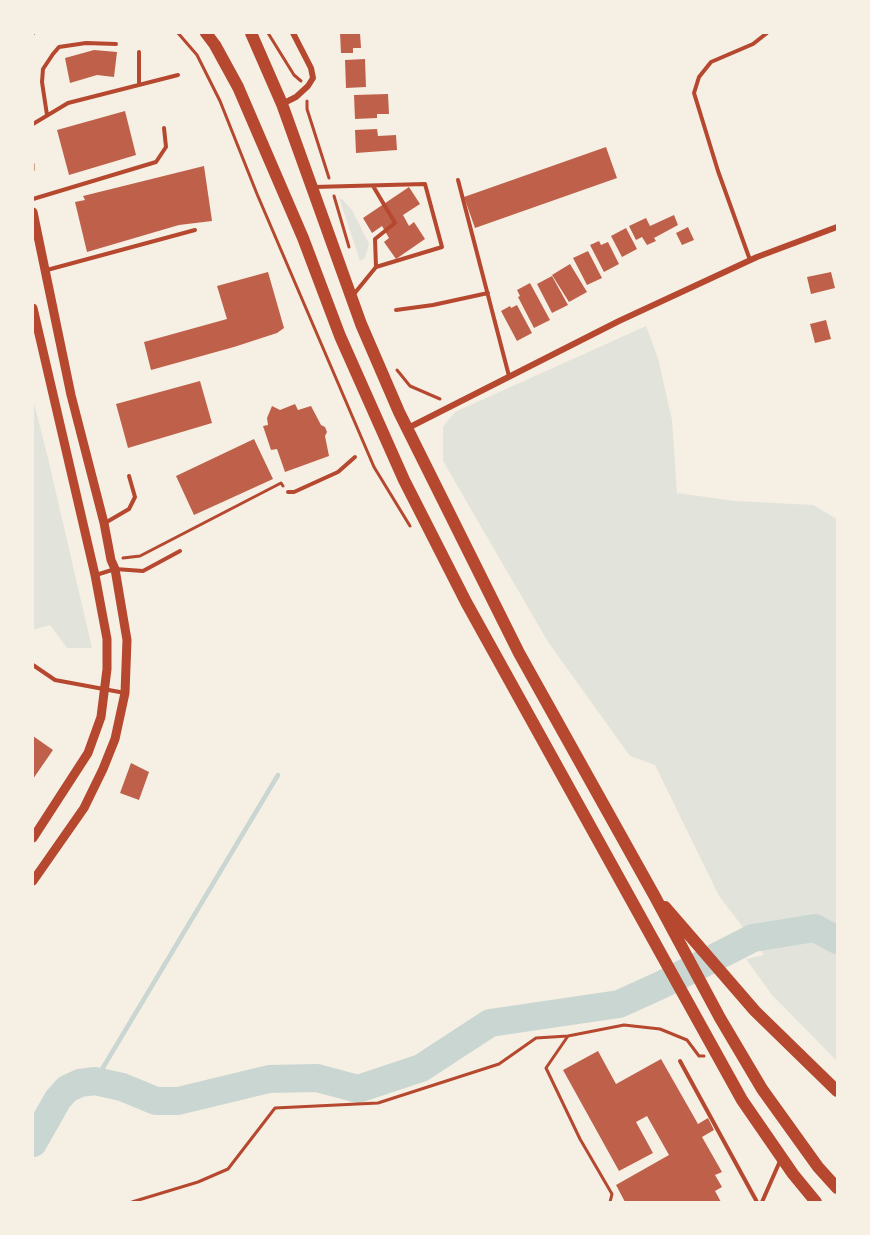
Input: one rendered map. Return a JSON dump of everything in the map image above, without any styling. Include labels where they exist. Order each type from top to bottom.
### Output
[{"type":"highway","points":[[206,33],[238,87],[303,238],[340,336],[404,480],[466,602],[742,1100],[816,1202]]},
{"type":"highway","points":[[250,33],[282,104],[351,297],[406,429],[519,653],[654,895],[671,919],[755,1011],[837,1091]]},
{"type":"highway","points":[[671,919],[720,1018],[762,1089],[818,1167],[837,1188]]},
{"type":"street","points":[[282,104],[296,97],[313,78],[293,33]]},
{"type":"street","points":[[33,212],[71,395],[104,523],[127,640],[125,693],[115,739],[84,808],[33,881]]},
{"type":"street","points":[[406,429],[619,321],[750,260],[837,227]]},
{"type":"street","points":[[33,308],[95,575],[107,639],[106,688],[101,717],[88,753],[33,838]]},
{"type":"lane","points":[[750,260],[714,160],[694,93],[699,77],[711,62],[753,44],[767,33]]},
{"type":"lane","points":[[47,115],[42,82],[43,69],[59,47],[86,43],[116,44]]},
{"type":"lane","points":[[139,52],[140,83]]},
{"type":"lane","points":[[33,124],[68,103],[178,75]]},
{"type":"lane","points":[[33,199],[156,162],[166,147],[164,128]]},
{"type":"lane","points":[[458,180],[510,376]]},
{"type":"lane","points":[[311,187],[424,184],[442,248],[376,267],[351,297]]},
{"type":"lane","points":[[372,185],[395,223],[375,239],[376,267]]},
{"type":"lane","points":[[46,271],[195,230]]},
{"type":"lane","points":[[396,310],[488,293]]},
{"type":"lane","points":[[288,492],[294,492],[338,472],[355,457]]},
{"type":"lane","points":[[104,523],[129,509],[135,497],[129,476]]},
{"type":"lane","points":[[95,575],[113,565],[143,571],[180,551]]},
{"type":"lane","points":[[33,665],[55,680],[125,693]]},
{"type":"lane","points":[[680,1060],[757,1202]]},
{"type":"lane","points":[[762,1202],[782,1157]]},
{"type":"path","points":[[178,33],[197,55],[220,101],[257,194],[374,467]]},
{"type":"path","points":[[268,33],[294,75],[301,80],[307,95],[307,109],[351,251]]},
{"type":"path","points":[[33,164],[33,170]]},
{"type":"path","points":[[391,364],[410,386],[453,405]]},
{"type":"path","points":[[113,565],[140,556],[281,483],[288,492]]},
{"type":"path","points":[[132,1202],[198,1182],[228,1169],[275,1107],[378,1103],[499,1064],[536,1038],[568,1036],[624,1025],[660,1029],[687,1040],[699,1056],[717,1055]]},
{"type":"path","points":[[568,1036],[546,1068],[580,1139],[612,1194],[609,1202]]},
{"type":"shaded area","points":[[339,198],[352,210],[369,244],[365,258],[360,261]]},
{"type":"shaded area","points":[[646,326],[658,358],[672,420],[677,493],[735,501],[813,505],[837,519],[837,1061],[772,995],[746,959],[764,955],[719,896],[655,765],[630,756],[548,642],[443,461],[443,428],[455,412]]},
{"type":"shaded area","points":[[33,399],[92,648],[67,648],[50,625],[33,630]]},
{"type":"building","points":[[340,33],[360,33],[361,48],[353,48],[353,53],[341,53]]},
{"type":"building","points":[[94,50],[117,52],[114,77],[97,75],[70,83],[65,58]]},
{"type":"building","points":[[365,59],[366,87],[346,88],[345,60]]},
{"type":"building","points":[[388,94],[389,114],[377,114],[377,118],[355,119],[354,95]]},
{"type":"building","points":[[125,111],[136,155],[69,175],[57,130]]},
{"type":"building","points":[[377,129],[378,136],[396,135],[397,150],[356,153],[355,130]]},
{"type":"building","points":[[606,147],[617,178],[475,228],[464,197]]},
{"type":"building","points":[[204,166],[212,221],[179,225],[87,252],[75,202],[85,200],[83,196]]},
{"type":"building","points":[[409,187],[420,204],[403,215],[409,226],[414,222],[425,239],[396,259],[384,242],[389,238],[382,226],[372,233],[363,218]]},
{"type":"building","points":[[674,215],[678,225],[654,238],[656,241],[647,245],[642,237],[636,240],[629,226],[646,218],[650,226]]},
{"type":"building","points":[[688,227],[694,240],[682,245],[676,233]]},
{"type":"building","points":[[626,228],[637,249],[622,257],[611,236]]},
{"type":"building","points":[[599,241],[601,245],[608,242],[619,264],[604,272],[590,245]]},
{"type":"building","points":[[588,251],[602,278],[587,285],[573,258]]},
{"type":"building","points":[[570,264],[587,292],[569,302],[552,275]]},
{"type":"building","points":[[268,272],[284,328],[277,333],[234,347],[151,370],[144,342],[227,319],[217,286]]},
{"type":"building","points":[[831,272],[835,288],[811,294],[807,277]]},
{"type":"building","points":[[552,276],[568,305],[552,313],[537,284]]},
{"type":"building","points":[[530,283],[550,320],[534,328],[518,297],[520,296],[517,290]]},
{"type":"building","points":[[517,305],[532,333],[517,341],[501,311]]},
{"type":"building","points":[[826,320],[831,339],[815,343],[810,324]]},
{"type":"building","points":[[200,381],[212,423],[128,448],[116,404]]},
{"type":"building","points":[[295,404],[298,410],[311,406],[321,425],[325,427],[329,456],[285,472],[277,449],[271,450],[263,426],[268,425],[267,418],[272,406],[280,410]]},
{"type":"building","points":[[254,439],[273,479],[194,515],[176,476]]},
{"type":"building","points":[[33,736],[53,750],[33,779]]},
{"type":"building","points":[[131,763],[149,772],[139,800],[120,793]]},
{"type":"building","points":[[598,1051],[616,1084],[661,1059],[698,1124],[708,1118],[714,1130],[702,1137],[722,1172],[715,1175],[722,1187],[715,1191],[721,1202],[625,1202],[616,1185],[669,1155],[647,1116],[636,1122],[653,1153],[619,1171],[563,1070]]},
{"type":"waterway","points":[[95,1081],[278,775]]},
{"type":"waterway","points":[[33,1143],[58,1099],[67,1089],[80,1083],[95,1081],[122,1087],[156,1101],[178,1101],[269,1079],[317,1078],[358,1089],[421,1068],[490,1023],[619,1004],[753,938],[815,928],[837,940]]}]
